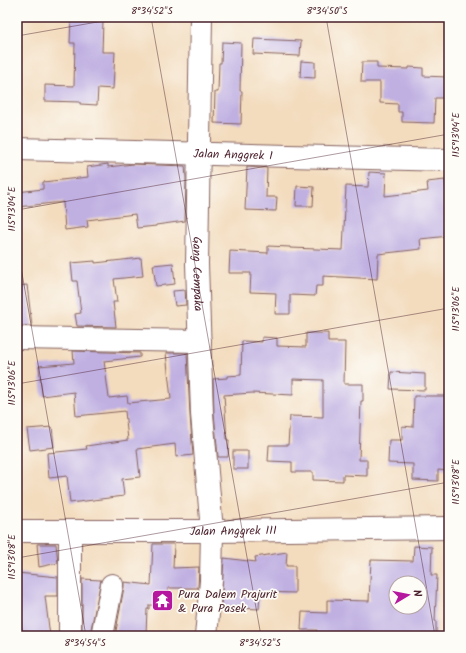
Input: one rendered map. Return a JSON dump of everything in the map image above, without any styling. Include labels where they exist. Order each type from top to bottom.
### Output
[{"type":"street","name":"Gang Cempaka","points":[[201,17],[200,153],[197,264],[202,414],[212,531],[211,581],[206,636]]},
{"type":"street","name":"Jalan Anggrek I","points":[[17,149],[449,160]]},
{"type":"street","points":[[17,338],[200,341]]},
{"type":"street","name":"Jalan Anggrek III","points":[[17,531],[212,531],[449,528]]},
{"type":"street","points":[[70,531],[70,636]]},
{"type":"street","points":[[104,636],[103,631],[112,585]]},
{"type":"building","points":[[71,18],[103,20],[102,52],[115,52],[113,89],[98,88],[97,105],[80,104],[80,102],[45,101],[45,85],[74,86],[75,43],[70,43]]},
{"type":"building","points":[[254,39],[301,41],[300,56],[253,54]]},
{"type":"building","points":[[222,42],[241,43],[241,124],[214,123],[215,92],[218,92],[219,63],[221,63]]},
{"type":"building","points":[[301,61],[315,62],[315,78],[300,77]]},
{"type":"building","points":[[362,62],[377,62],[377,68],[423,68],[423,76],[447,77],[446,98],[435,98],[434,123],[402,122],[402,112],[398,112],[398,104],[380,103],[380,82],[361,82]]},
{"type":"building","points":[[108,164],[108,167],[133,164],[185,166],[185,221],[137,228],[135,214],[87,220],[88,227],[65,230],[63,202],[17,207],[17,192],[43,189],[43,182],[88,177],[87,167]]},
{"type":"building","points":[[247,167],[267,168],[266,197],[277,197],[276,211],[245,210]]},
{"type":"building","points":[[369,172],[386,173],[385,196],[428,191],[427,182],[445,180],[446,189],[449,189],[449,236],[420,239],[421,249],[378,254],[377,279],[323,276],[323,286],[316,286],[315,296],[290,295],[290,314],[275,314],[276,293],[250,292],[251,273],[229,273],[230,251],[268,253],[268,246],[343,250],[346,186],[368,187]]},
{"type":"building","points":[[297,186],[314,187],[313,206],[296,206]]},
{"type":"building","points":[[141,258],[143,276],[114,279],[117,302],[113,302],[116,327],[77,326],[75,314],[81,313],[77,281],[73,281],[71,263],[95,261],[95,263]]},
{"type":"building","points":[[173,263],[175,284],[156,286],[153,265]]},
{"type":"building","points":[[27,285],[32,326],[17,326],[17,286]]},
{"type":"building","points":[[185,290],[186,305],[175,306],[173,291]]},
{"type":"building","points":[[306,333],[328,333],[328,342],[345,342],[344,384],[363,384],[359,460],[367,460],[367,476],[343,475],[343,481],[313,480],[313,472],[292,472],[292,462],[268,461],[269,445],[288,445],[290,416],[323,417],[323,380],[293,379],[293,395],[252,393],[224,395],[227,440],[229,440],[228,457],[218,457],[213,379],[241,375],[242,341],[262,342],[262,337],[277,338],[277,346],[306,347]]},
{"type":"building","points":[[73,351],[140,353],[140,357],[104,361],[109,398],[127,396],[128,403],[171,399],[166,353],[187,353],[193,455],[176,457],[175,444],[137,449],[140,477],[122,479],[124,496],[70,503],[67,476],[49,478],[47,453],[87,449],[86,446],[128,440],[125,411],[76,416],[74,392],[42,396],[39,366],[74,363]]},
{"type":"building","points":[[391,372],[425,374],[425,390],[390,389]]},
{"type":"building","points":[[414,396],[449,396],[449,471],[438,470],[438,481],[413,480],[413,464],[388,463],[389,440],[402,440],[402,426],[413,427]]},
{"type":"building","points":[[52,427],[54,447],[30,450],[27,429]]},
{"type":"building","points":[[233,451],[248,451],[248,469],[233,469]]},
{"type":"building","points":[[37,544],[56,544],[58,563],[39,567]]},
{"type":"building","points":[[153,544],[174,544],[173,568],[199,567],[198,588],[168,588],[168,606],[149,605],[149,609],[147,609],[146,634],[118,632],[118,636],[116,636],[124,582],[151,585]]},
{"type":"building","points":[[414,546],[432,547],[431,575],[437,575],[435,621],[436,636],[317,636],[317,630],[301,630],[302,612],[327,613],[327,600],[369,601],[371,560],[413,561]]},
{"type":"building","points":[[287,552],[286,566],[295,566],[295,593],[260,592],[259,609],[221,607],[224,558],[256,562],[255,557]]},
{"type":"building","points":[[17,573],[58,577],[58,596],[45,596],[50,636],[23,636],[17,598]]},
{"type":"building","points":[[82,579],[101,580],[91,629],[91,636],[82,636]]},
{"type":"place","name":"Pura Dalem Prajurit & Pura Pasek","points":[[163,601]]}]
